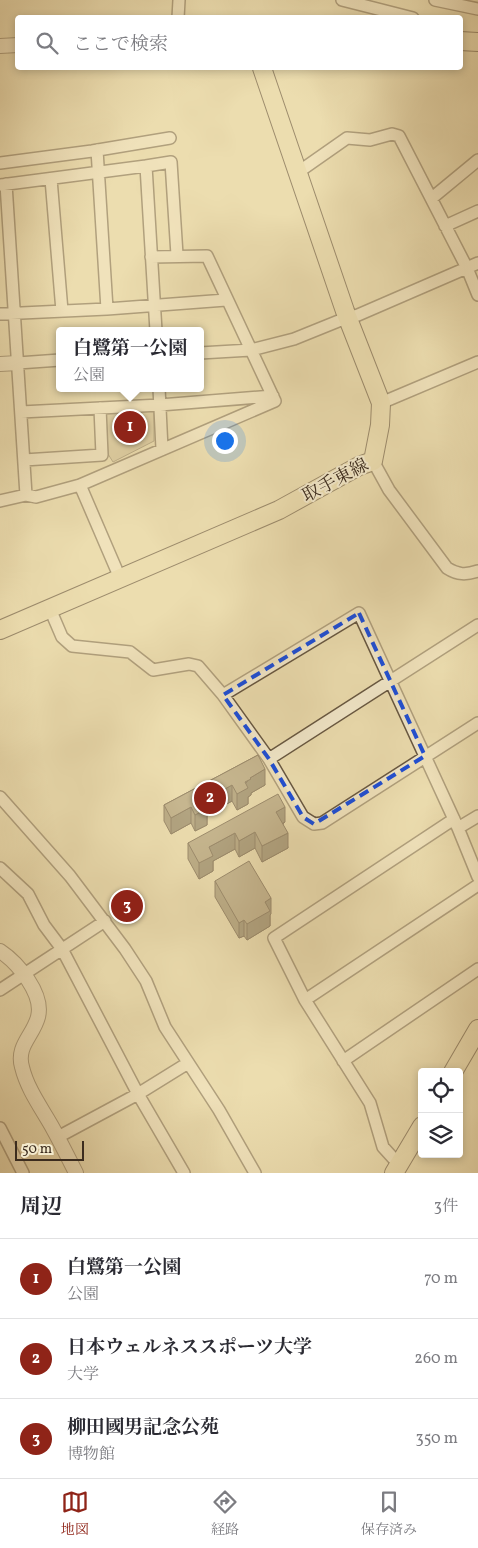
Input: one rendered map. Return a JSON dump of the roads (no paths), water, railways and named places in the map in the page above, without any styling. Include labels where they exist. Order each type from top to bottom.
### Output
[{"type":"main road","name":"取手東線","points":[[0,630],[278,510],[359,466],[373,461],[382,403],[348,318],[263,70]]},
{"type":"main road","points":[[455,1068],[478,1029]]},
{"type":"main road","points":[[397,1168],[418,1133]]},
{"type":"street","points":[[178,15],[179,0]]},
{"type":"street","points":[[342,0],[401,15]]},
{"type":"street","points":[[435,0],[478,9]]},
{"type":"street","points":[[0,46],[15,45]]},
{"type":"street","points":[[297,173],[347,138],[370,140],[392,134],[399,136],[467,268],[478,295]]},
{"type":"street","points":[[0,163],[170,138]]},
{"type":"street","points":[[97,150],[107,309]]},
{"type":"street","points":[[432,198],[478,160]]},
{"type":"street","points":[[26,495],[15,313],[3,184],[171,162],[177,255]]},
{"type":"street","points":[[146,166],[156,327]]},
{"type":"street","points":[[51,179],[62,311]]},
{"type":"street","points":[[446,226],[478,211]]},
{"type":"street","points":[[0,501],[26,495],[36,497],[80,485],[275,400],[226,300],[207,256],[177,255],[151,257]]},
{"type":"street","points":[[204,352],[251,350],[294,339],[358,315],[478,263]]},
{"type":"street","points":[[0,314],[107,309],[226,300]]},
{"type":"street","points":[[0,364],[56,360]]},
{"type":"street","points":[[382,403],[478,362]]},
{"type":"street","points":[[159,392],[162,449]]},
{"type":"street","points":[[21,412],[160,405],[273,396]]},
{"type":"street","points":[[24,460],[102,455],[100,408]]},
{"type":"street","points":[[373,461],[389,490],[447,568],[456,574],[468,575],[478,571]]},
{"type":"street","points":[[80,485],[120,578]]},
{"type":"street","points":[[50,609],[62,637],[72,646],[130,652],[153,670],[189,664],[198,666],[223,695],[270,760],[303,817],[314,824],[322,823],[478,723]]},
{"type":"street","points":[[223,695],[359,613],[456,823],[478,877]]},
{"type":"street","points":[[270,760],[478,625]]},
{"type":"street","points":[[0,797],[70,876],[105,921],[146,981],[165,1027],[219,1110],[255,1173]]},
{"type":"street","points":[[397,1168],[393,1158],[384,1147],[370,1102],[305,1000],[274,938],[456,823],[478,816]]},
{"type":"street","points":[[0,868],[28,894],[44,925],[62,949],[138,1094],[184,1173]]},
{"type":"street","points":[[305,1000],[478,885]]},
{"type":"street","points":[[0,990],[105,921]]},
{"type":"street","points":[[0,951],[10,958],[24,974],[38,998],[39,1016],[30,1037],[20,1051],[21,1064],[26,1082],[58,1137],[76,1173]]},
{"type":"street","points":[[343,1061],[478,969]]},
{"type":"street","points":[[58,1137],[138,1094],[188,1063]]},
{"type":"street","points":[[0,1128],[23,1173]]},
{"type":"place","name":"白鷺第一公園","points":[[130,427]]},
{"type":"place","name":"日本ウェルネススポーツ大学","points":[[210,798]]},
{"type":"place","name":"柳田國男記念公苑","points":[[127,906]]}]
